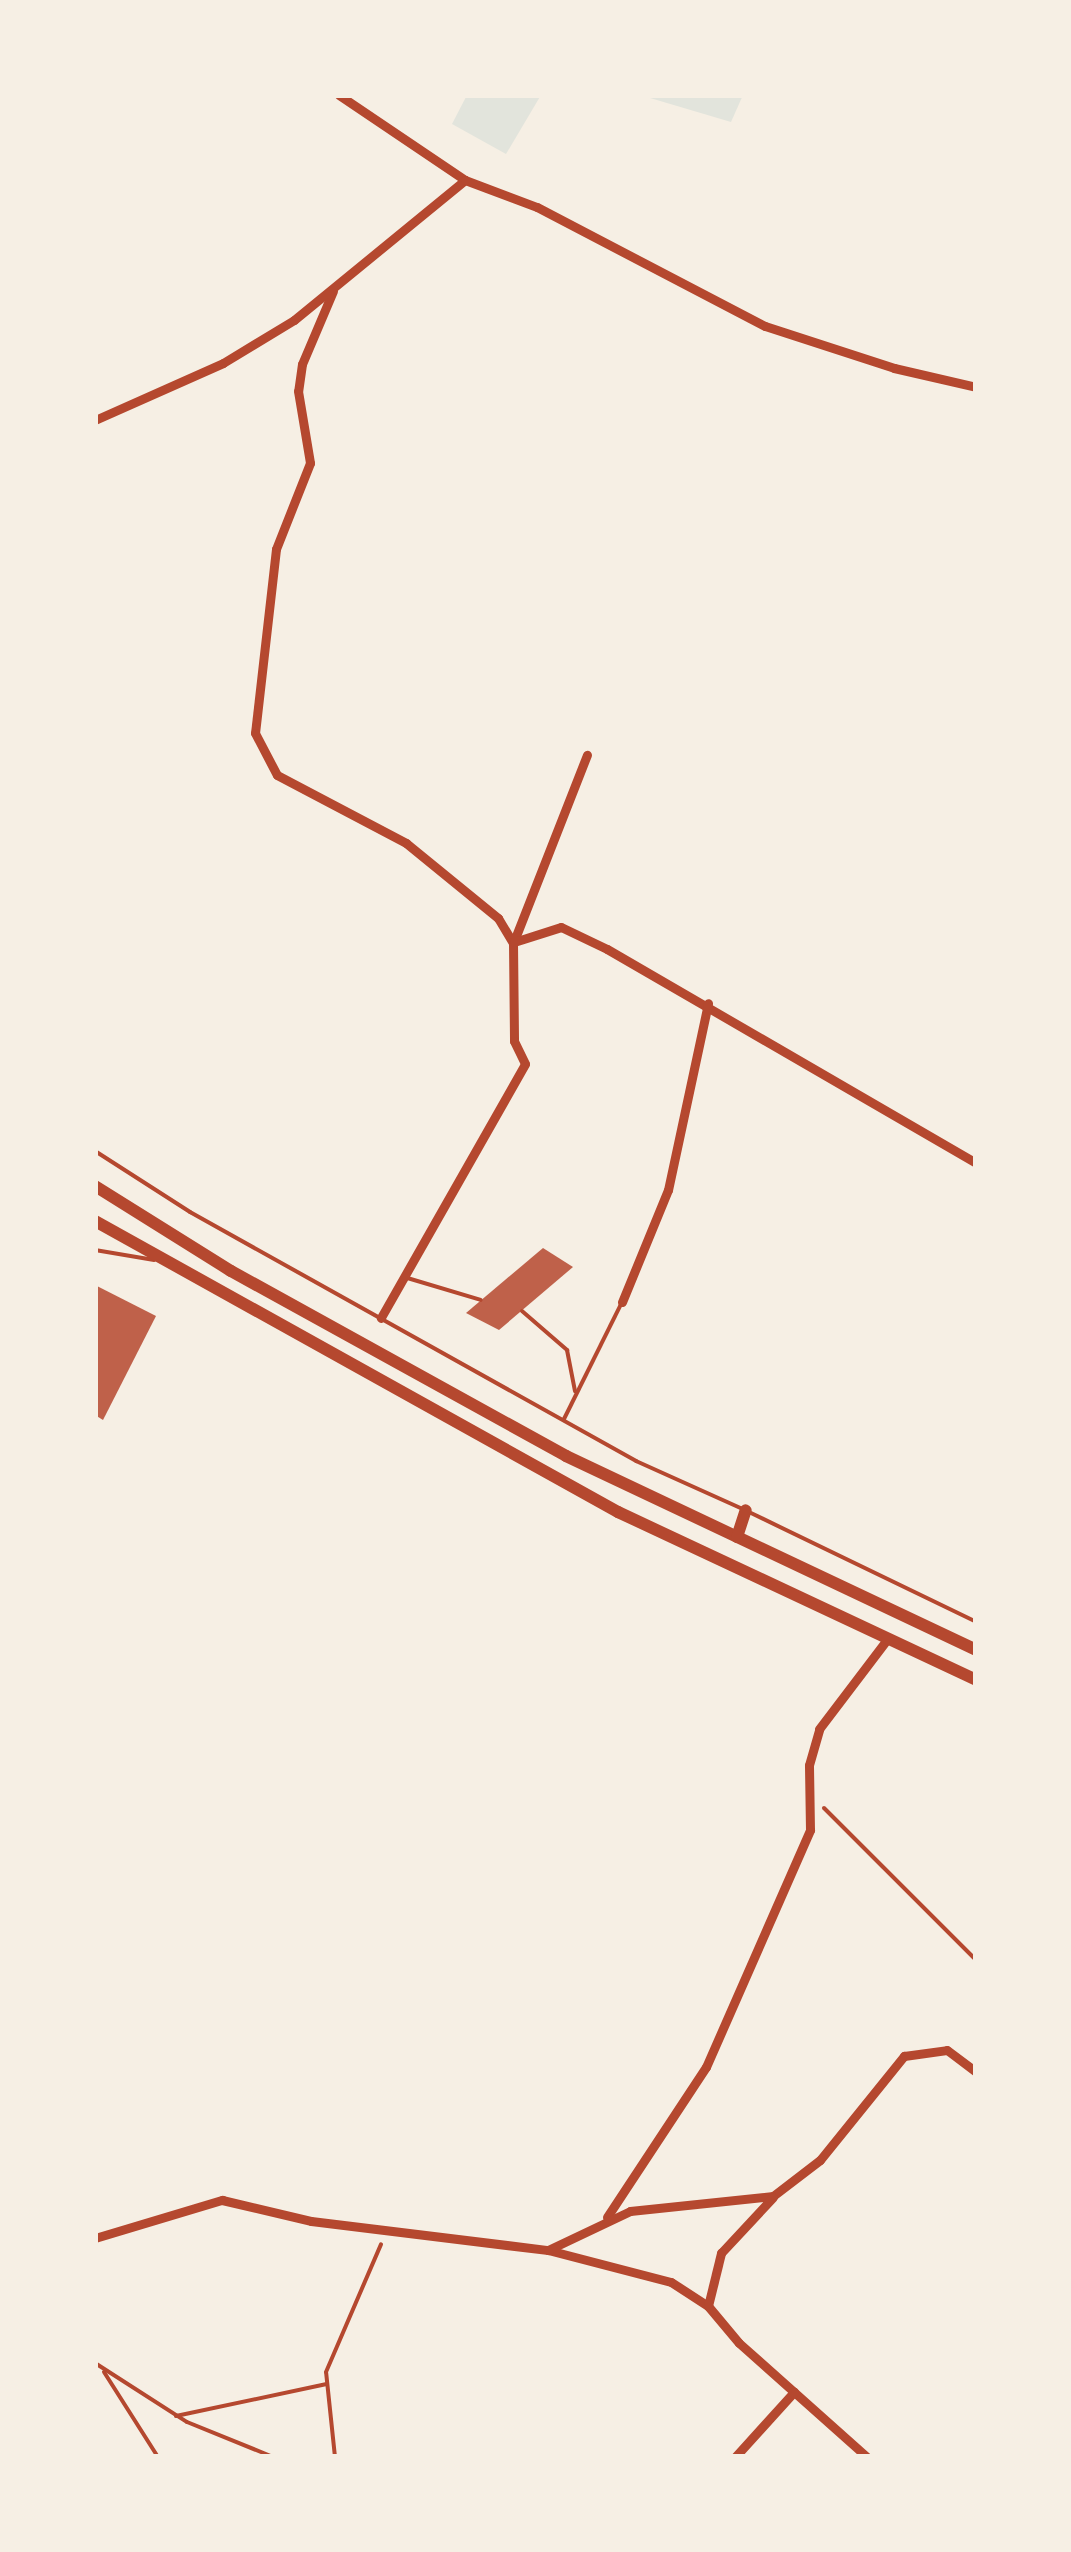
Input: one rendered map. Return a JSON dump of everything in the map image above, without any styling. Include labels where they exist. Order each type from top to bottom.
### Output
[{"type":"main road","points":[[95,1186],[231,1272],[566,1456],[976,1650]]},
{"type":"main road","points":[[95,1222],[618,1512],[976,1680]]},
{"type":"main road","points":[[737,1537],[746,1510]]},
{"type":"street","points":[[338,95],[464,180],[537,206],[764,326],[922,376],[976,386]]},
{"type":"street","points":[[95,420],[223,363],[334,290],[464,180]]},
{"type":"street","points":[[334,290],[302,364],[298,391],[310,462],[276,549],[255,734],[277,775],[406,843],[482,902],[513,942]]},
{"type":"street","points":[[381,1318],[525,1064],[514,1041],[513,942],[587,755]]},
{"type":"street","points":[[513,942],[560,927],[708,1003],[976,1163]]},
{"type":"street","points":[[622,1302],[668,1190],[708,1003]]},
{"type":"street","points":[[607,2217],[706,2066],[802,1853],[813,1798],[809,1765],[818,1729],[888,1638]]},
{"type":"street","points":[[708,2306],[720,2253],[773,2196],[820,2160],[904,2056],[947,2050],[976,2072]]},
{"type":"street","points":[[548,2250],[607,2217],[773,2196]]},
{"type":"street","points":[[95,2238],[222,2200],[311,2222],[389,2227],[548,2250],[671,2282],[708,2306],[794,2392],[867,2457]]},
{"type":"street","points":[[735,2457],[794,2392]]},
{"type":"lane","points":[[95,1151],[636,1461],[976,1622]]},
{"type":"lane","points":[[95,1250],[125,1260],[167,1260]]},
{"type":"lane","points":[[403,1276],[481,1300]]},
{"type":"lane","points":[[564,1419],[622,1302]]},
{"type":"lane","points":[[522,1311],[567,1350],[575,1391]]},
{"type":"path","points":[[813,1798],[976,1960]]},
{"type":"path","points":[[335,2457],[327,2384],[389,2227]]},
{"type":"path","points":[[95,2363],[176,2416],[272,2457]]},
{"type":"path","points":[[102,2369],[158,2457]]},
{"type":"path","points":[[176,2416],[327,2384]]},
{"type":"shaded area","points":[[467,95],[541,95],[506,154],[452,124]]},
{"type":"shaded area","points":[[640,95],[743,95],[731,122]]},
{"type":"building","points":[[543,1248],[573,1267],[499,1330],[466,1313]]},
{"type":"building","points":[[95,1285],[156,1316],[103,1420],[95,1415]]}]
